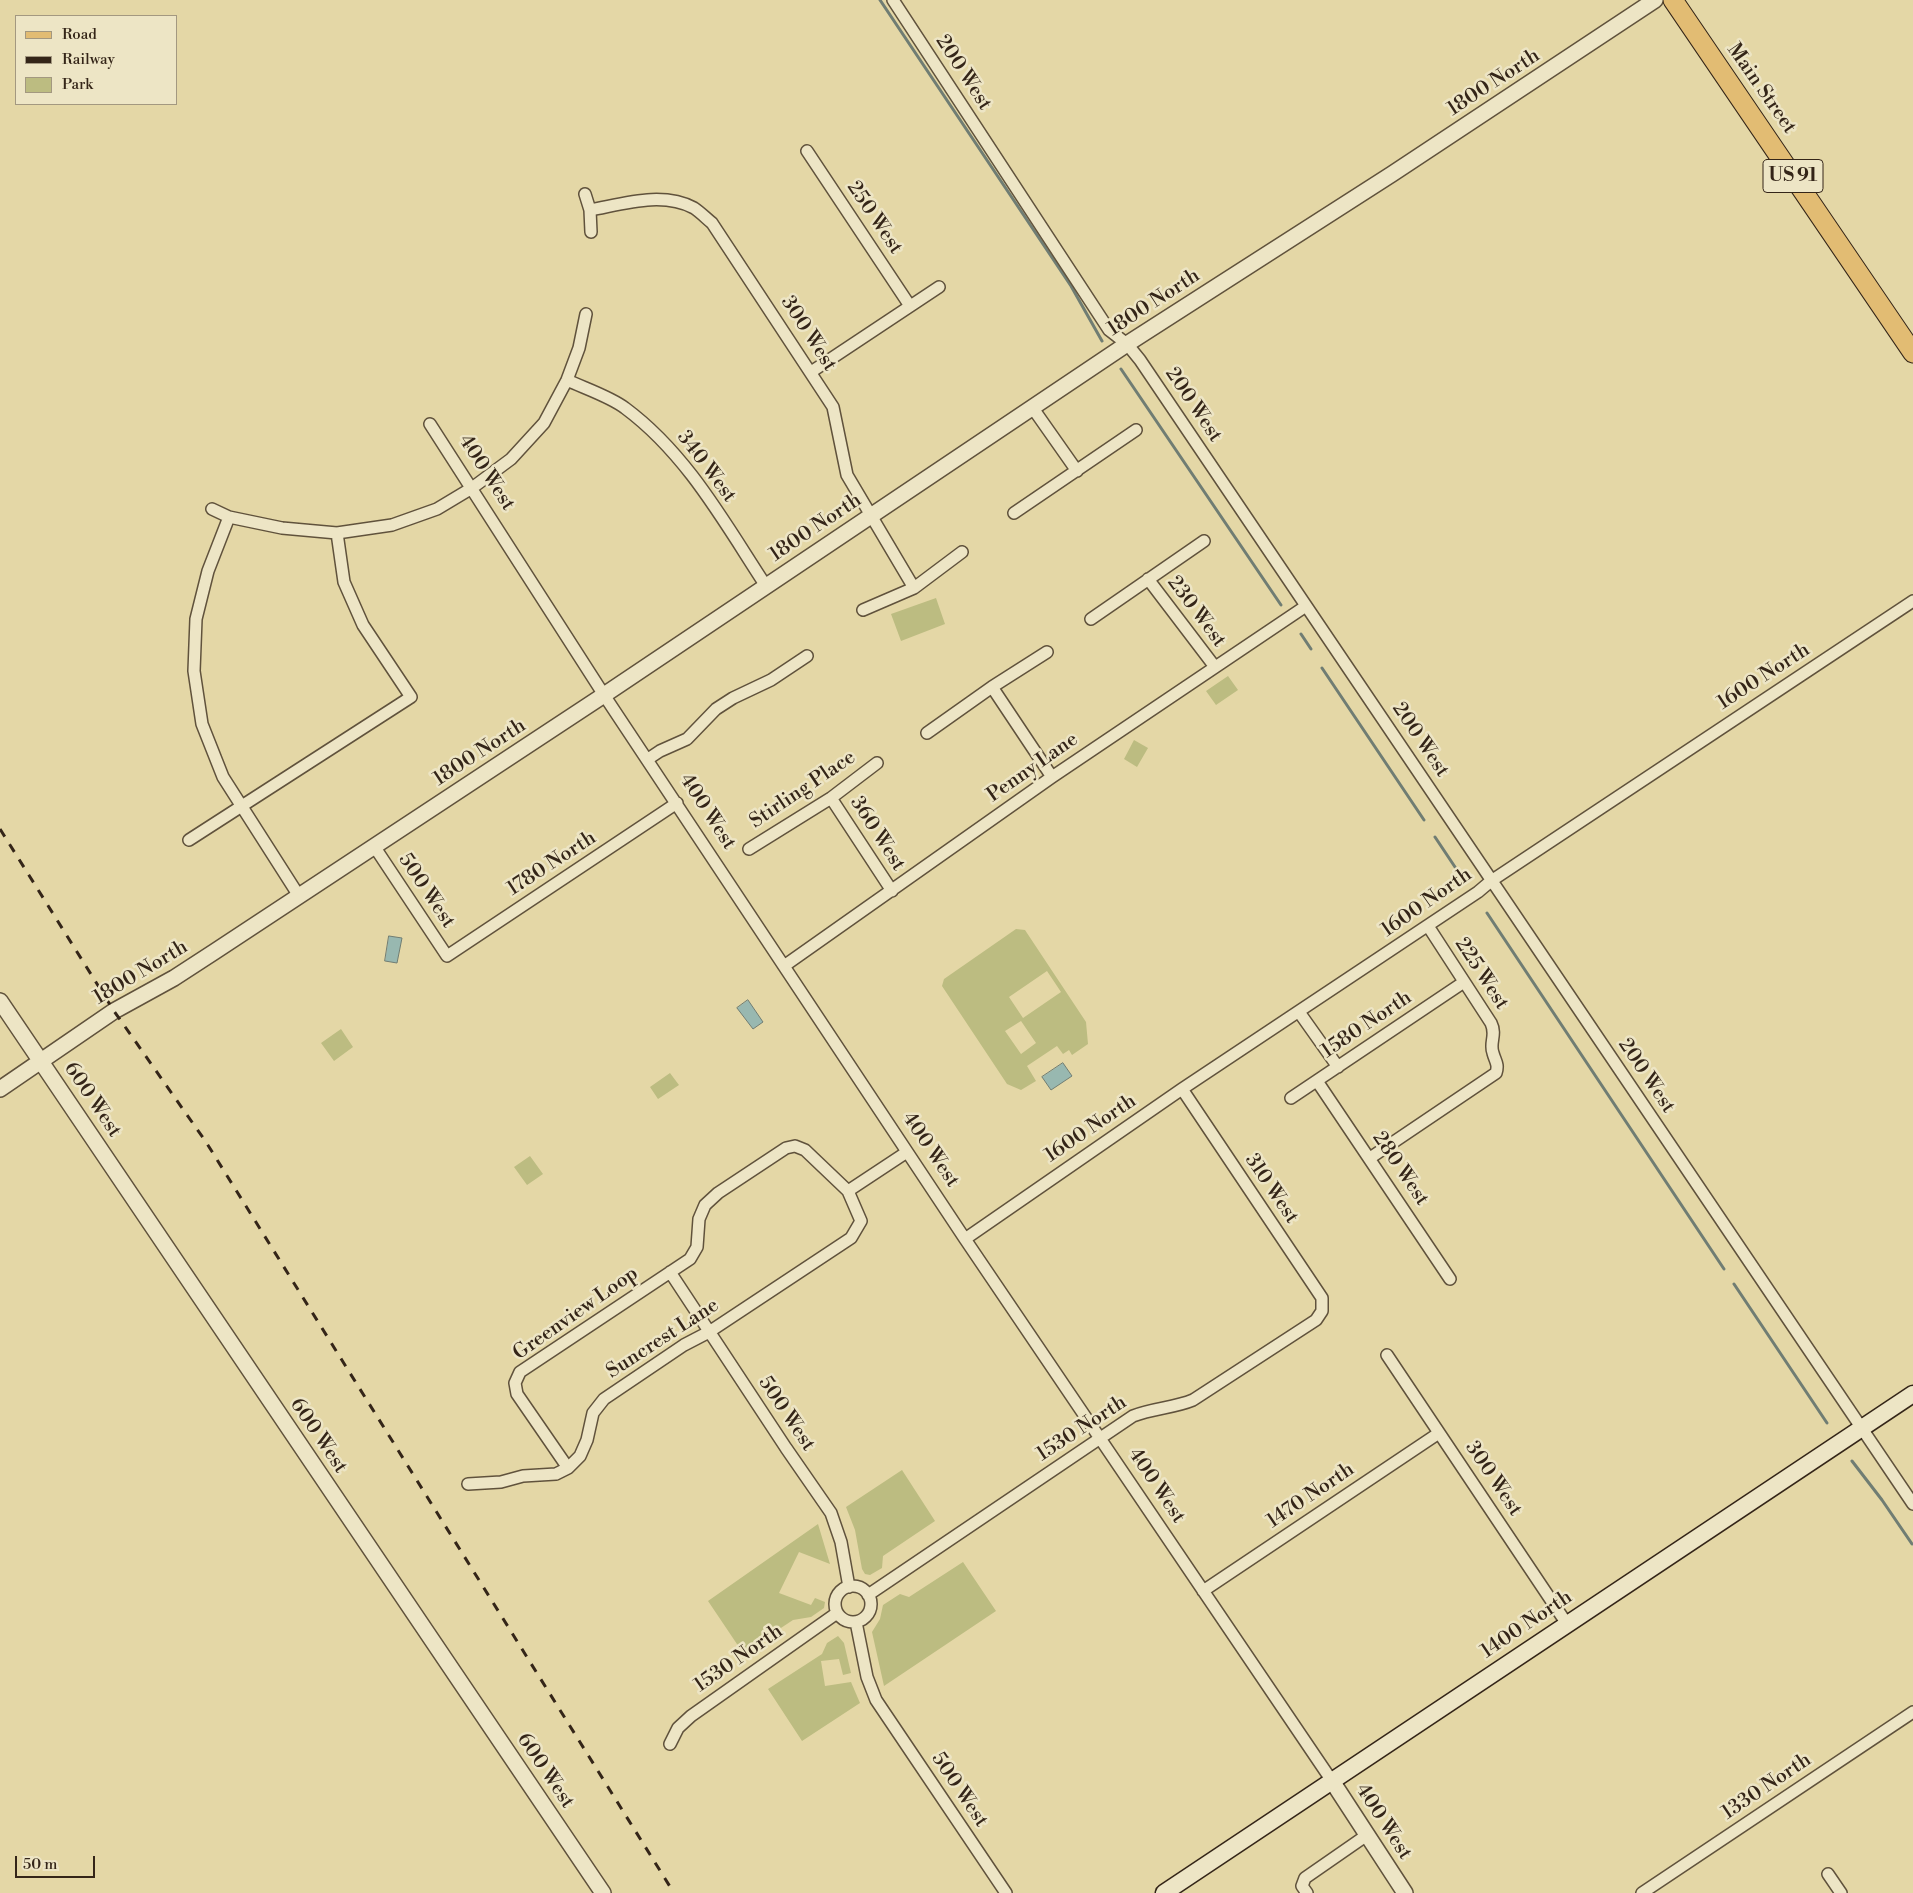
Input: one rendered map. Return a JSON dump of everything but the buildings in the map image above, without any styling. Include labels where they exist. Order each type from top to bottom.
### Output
[{"type":"main road","name":"Main Street","points":[[1672,0],[1913,353]]},
{"type":"main road","name":"1400 North","points":[[1164,1893],[1913,1394]]},
{"type":"street","name":"200 West","points":[[893,0],[1110,330],[1127,344],[1140,360],[1913,1504]]},
{"type":"street","name":"1800 North","points":[[0,1089],[114,1011],[174,978],[299,896],[1127,344],[1392,174],[1655,0]]},
{"type":"street","name":"250 West","points":[[806,151],[910,306]]},
{"type":"street","points":[[585,194],[590,210],[591,232]]},
{"type":"street","name":"300 West","points":[[590,210],[646,200],[673,201],[694,208],[712,223],[834,407],[847,475],[914,588]]},
{"type":"street","points":[[811,372],[939,287]]},
{"type":"street","points":[[212,509],[229,517],[282,528],[337,533],[392,525],[437,509],[472,488],[512,459],[544,423],[567,380],[579,348],[586,314]]},
{"type":"street","name":"340 West","points":[[567,380],[624,407],[663,440],[690,471],[766,586]]},
{"type":"street","points":[[1032,407],[1076,471]]},
{"type":"street","name":"400 West","points":[[430,424],[604,694],[964,1239],[1204,1590],[1405,1893]]},
{"type":"street","points":[[1014,513],[1136,430]]},
{"type":"street","points":[[229,517],[208,571],[196,619],[194,671],[202,724],[224,777],[299,896]]},
{"type":"street","points":[[189,840],[411,697],[363,625],[344,582],[337,533]]},
{"type":"street","points":[[1091,619],[1204,541]]},
{"type":"street","points":[[864,610],[914,588],[962,552]]},
{"type":"street","name":"230 West","points":[[1148,579],[1215,667]]},
{"type":"street","name":"1600 North","points":[[964,1239],[1182,1089],[1428,926],[1491,881],[1913,602]]},
{"type":"street","name":"Penny Lane","points":[[784,966],[1052,777],[1306,606]]},
{"type":"street","points":[[927,733],[992,687],[1047,652]]},
{"type":"street","points":[[648,759],[687,738],[716,709],[733,698],[772,680],[807,656]]},
{"type":"street","points":[[992,687],[1052,777]]},
{"type":"street","name":"Stirling Place","points":[[749,849],[831,798],[877,763]]},
{"type":"street","name":"360 West","points":[[831,798],[892,891]]},
{"type":"street","name":"1780 North","points":[[447,956],[677,803]]},
{"type":"street","name":"500 West","points":[[374,846],[447,956]]},
{"type":"street","name":"225 West","points":[[1370,1158],[1496,1073],[1498,1066],[1492,1052],[1494,1030],[1428,926]]},
{"type":"street","name":"1580 North","points":[[1291,1098],[1464,982]]},
{"type":"street","name":"600 West","points":[[0,1001],[603,1893]]},
{"type":"street","points":[[1300,1012],[1338,1067]]},
{"type":"street","name":"280 West","points":[[1317,1081],[1450,1279]]},
{"type":"street","name":"310 West","points":[[1182,1089],[1322,1298],[1322,1311]]},
{"type":"street","name":"Greenview Loop","points":[[568,1468],[517,1394],[515,1383],[520,1372],[690,1258],[696,1247],[699,1219],[705,1205],[718,1193],[786,1148],[795,1146],[805,1150],[848,1191]]},
{"type":"street","points":[[848,1191],[907,1152]]},
{"type":"street","name":"Suncrest Lane","points":[[568,1468],[580,1456],[587,1440],[593,1414],[604,1399],[684,1344],[709,1332],[852,1238],[860,1221],[848,1191]]},
{"type":"street","name":"500 West","points":[[670,1272],[831,1513],[841,1542],[849,1586]]},
{"type":"street","name":"1530 North","points":[[868,1595],[1133,1416],[1146,1411],[1178,1406],[1193,1400],[1316,1320],[1322,1311]]},
{"type":"street","name":"300 West","points":[[1387,1355],[1567,1624]]},
{"type":"street","name":"1470 North","points":[[1204,1590],[1439,1433]]},
{"type":"street","points":[[468,1484],[501,1482],[524,1476],[556,1474],[568,1468]]},
{"type":"street","points":[[849,1586],[860,1588],[868,1595],[870,1600],[869,1611],[866,1616],[856,1622],[846,1620],[837,1613],[836,1597],[849,1586]]},
{"type":"street","name":"1530 North","points":[[670,1744],[678,1728],[691,1716],[837,1613]]},
{"type":"street","name":"500 West","points":[[856,1622],[867,1678],[876,1700],[1006,1893]]},
{"type":"street","name":"1330 North","points":[[1642,1893],[1913,1712]]},
{"type":"street","points":[[1307,1893],[1302,1886],[1304,1878],[1367,1835]]},
{"type":"street","points":[[1828,1874],[1841,1893]]},
{"type":"green space","points":[[936,598],[945,624],[901,641],[891,614]]},
{"type":"green space","points":[[1228,676],[1238,690],[1216,705],[1206,691]]},
{"type":"green space","points":[[1134,740],[1148,748],[1137,767],[1124,759]]},
{"type":"green space","points":[[1016,929],[1025,930],[1086,1022],[1088,1044],[1072,1055],[1069,1050],[1063,1054],[1057,1046],[1027,1066],[1036,1081],[1021,1090],[1007,1084],[942,986],[944,979]],"holes":[[[1047,971],[1061,992],[1023,1018],[1009,997]],[[1021,1021],[1036,1043],[1021,1054],[1005,1031]]]},
{"type":"green space","points":[[341,1029],[353,1047],[334,1061],[321,1043]]},
{"type":"green space","points":[[670,1073],[679,1085],[658,1099],[650,1087]]},
{"type":"green space","points":[[530,1156],[543,1174],[527,1185],[514,1167]]},
{"type":"green space","points":[[902,1470],[935,1521],[883,1556],[882,1568],[870,1575],[865,1574],[862,1569],[855,1530],[846,1507]]},
{"type":"green space","points":[[818,1524],[830,1564],[799,1552],[779,1593],[811,1605],[815,1598],[825,1602],[824,1608],[811,1617],[793,1620],[743,1653],[708,1601]]},
{"type":"green space","points":[[963,1562],[996,1611],[884,1686],[872,1632],[880,1619],[883,1605],[900,1594],[909,1597]]},
{"type":"green space","points":[[838,1636],[844,1643],[851,1673],[843,1675],[839,1659],[821,1661],[825,1686],[851,1682],[860,1703],[802,1741],[768,1689],[822,1654],[827,1643]]},
{"type":"water","points":[[389,936],[402,938],[397,963],[385,961]]},
{"type":"water","points":[[748,1000],[763,1022],[753,1029],[737,1008]]},
{"type":"water","points":[[1063,1063],[1072,1076],[1051,1090],[1042,1077]]},
{"type":"waterway","points":[[880,0],[1071,286],[1102,341]]},
{"type":"waterway","points":[[1121,369],[1281,605]]},
{"type":"waterway","points":[[1301,634],[1311,649]]},
{"type":"waterway","points":[[1322,668],[1424,820]]},
{"type":"waterway","points":[[1435,837],[1463,879]]},
{"type":"waterway","points":[[1487,913],[1724,1269]]},
{"type":"waterway","points":[[1734,1284],[1827,1423]]},
{"type":"waterway","points":[[1852,1461],[1912,1544]]},
{"type":"railway","points":[[0,829],[114,1011],[206,1142],[674,1893]]}]
